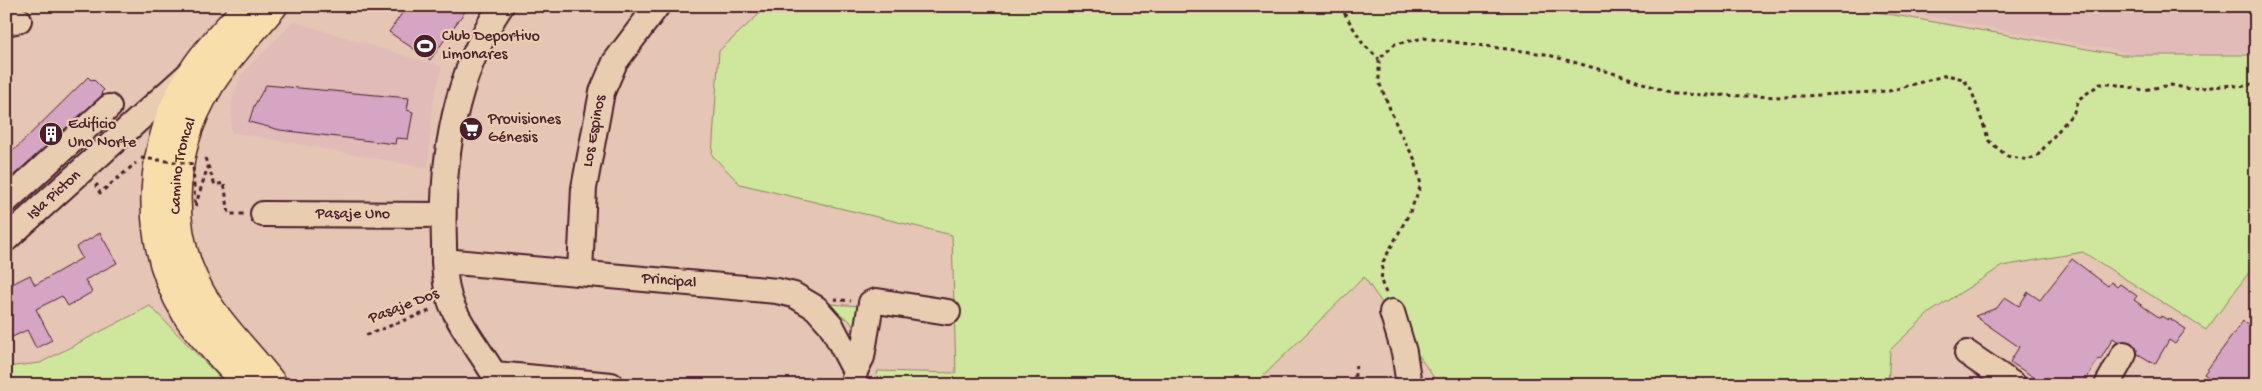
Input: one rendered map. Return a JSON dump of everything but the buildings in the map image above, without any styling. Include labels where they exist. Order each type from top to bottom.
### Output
[{"type":"main road","name":"Camino Troncal","points":[[246,385],[198,330],[179,299],[166,269],[158,235],[155,208],[158,162],[163,136],[182,90],[195,68],[248,6]]},
{"type":"main road","name":"Camino Troncal","points":[[273,385],[229,334],[198,288],[184,252],[177,214],[176,192],[182,146],[199,104],[224,66],[274,6]]},
{"type":"street","points":[[501,6],[480,42],[460,90],[448,147],[443,215],[445,275],[451,302],[457,315],[498,379],[611,385]]},
{"type":"street","name":"Los Espinos","points":[[580,272],[584,188],[599,100],[615,62],[657,6]]},
{"type":"street","name":"Isla Picton","points":[[6,239],[195,68]]},
{"type":"street","points":[[6,201],[109,107]]},
{"type":"street","points":[[124,132],[146,129],[163,136]]},
{"type":"street","name":"Pasaje Uno","points":[[263,214],[443,215]]},
{"type":"street","name":"Principal","points":[[444,261],[777,291],[794,295],[816,308],[831,326],[854,378]]},
{"type":"street","name":"Principal","points":[[854,378],[862,357],[871,303],[877,301],[948,312]]},
{"type":"street","points":[[1392,312],[1404,352],[1409,385]]},
{"type":"street","points":[[1967,353],[2014,385]]},
{"type":"street","points":[[2107,385],[2124,354]]},
{"type":"path","points":[[1340,6],[1363,44],[1379,59],[1379,82],[1399,131],[1416,160],[1421,185],[1410,212],[1383,262],[1382,281],[1392,312]]},
{"type":"path","points":[[1379,59],[1395,44],[1424,38],[1545,54],[1623,76],[1674,94],[1784,98],[1889,91],[1947,75],[1963,79],[1971,89],[1989,141],[2007,156],[2028,160],[2038,155],[2074,112],[2079,99],[2100,84],[2114,84],[2142,90],[2171,85],[2190,89],[2232,85],[2240,87],[2256,83]]},
{"type":"path","points":[[202,152],[215,185],[224,183],[229,214],[263,214]]},
{"type":"path","points":[[102,181],[96,186],[100,193],[141,158],[193,164],[195,207],[208,166]]},
{"type":"path","name":"Pasaje Dos","points":[[366,335],[451,302]]},
{"type":"path","points":[[1354,385],[1356,363]]},
{"type":"shaded area","points":[[1873,6],[2256,6],[2256,52],[2142,55]]},
{"type":"shaded area","points":[[294,22],[442,67],[433,102],[428,168],[231,132],[232,100],[242,74]]},
{"type":"green space","points":[[768,6],[1843,6],[2121,55],[2256,55],[2256,184],[2250,206],[2256,229],[2256,263],[2206,330],[2083,252],[2002,266],[1929,313],[1890,350],[1888,385],[1439,385],[1364,277],[1254,385],[874,385],[878,371],[956,373],[952,235],[740,184],[712,155],[719,51]]},
{"type":"green space","points":[[829,304],[862,306],[862,344],[850,321],[830,307]]},
{"type":"green space","points":[[150,306],[227,385],[6,385],[6,367],[40,363]]},
{"type":"place","name":"Club Deportivo Limonares","points":[[425,46]]},
{"type":"place","name":"Provisiones Génesis","points":[[471,129]]},
{"type":"place","name":"Edificio Uno Norte","points":[[51,134]]}]
